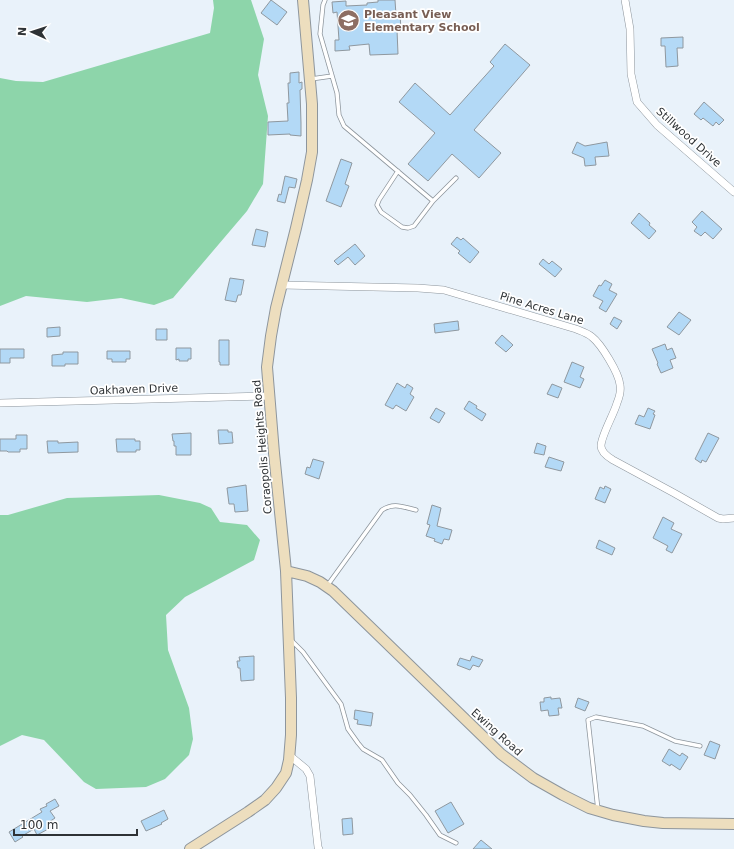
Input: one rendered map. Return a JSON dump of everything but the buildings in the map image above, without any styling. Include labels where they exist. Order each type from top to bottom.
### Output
[{"type":"street","name":"Coraopolis Heights Road","points":[[190,849],[265,800],[286,774],[289,755],[291,735],[291,698],[286,571],[267,367],[276,308],[306,187],[312,152],[312,104],[303,0]]},
{"type":"street","name":"Stillwood Drive","points":[[626,0],[630,29],[631,74],[637,102],[657,126],[734,192]]},
{"type":"street","name":"Pine Acres Lane","points":[[282,285],[444,290],[576,329],[592,336],[612,364],[620,386],[618,401],[602,440],[601,448],[604,453],[613,460],[718,518],[734,518]]},
{"type":"street","name":"Oakhaven Drive","points":[[0,403],[269,396]]},
{"type":"street","name":"Ewing Road","points":[[286,571],[307,576],[320,582],[333,591],[501,754],[533,778],[563,796],[598,811],[644,821],[663,823],[734,824]]},
{"type":"street","points":[[289,755],[306,769],[310,776],[319,849]]},
{"type":"lane","points":[[325,0],[323,5],[320,34],[337,93],[339,115],[344,126],[433,202]]},
{"type":"lane","points":[[310,79],[332,76]]},
{"type":"lane","points":[[398,171],[378,200],[377,205],[382,212],[402,227],[408,228],[414,226],[433,202],[456,178]]},
{"type":"lane","points":[[327,587],[382,510],[395,505],[416,510]]},
{"type":"lane","points":[[289,638],[303,652],[341,704],[348,728],[358,743],[363,749],[382,760],[398,783],[410,795],[440,834],[456,843]]},
{"type":"lane","points":[[598,811],[588,720],[596,717],[643,726],[675,741],[700,746]]},
{"type":"green space","points":[[213,0],[251,0],[264,39],[258,75],[268,116],[263,184],[247,211],[173,298],[154,305],[121,298],[87,302],[26,296],[0,306],[0,78],[16,81],[43,82],[210,33],[214,8]]},
{"type":"green space","points":[[159,495],[200,503],[211,508],[220,522],[247,525],[260,540],[254,560],[185,597],[166,615],[168,650],[189,708],[193,739],[189,755],[165,779],[146,787],[96,789],[84,782],[44,740],[22,735],[0,746],[0,515],[8,515],[67,498]]},
{"type":"place","name":"Pleasant View Elementary School","points":[[349,20]]}]
